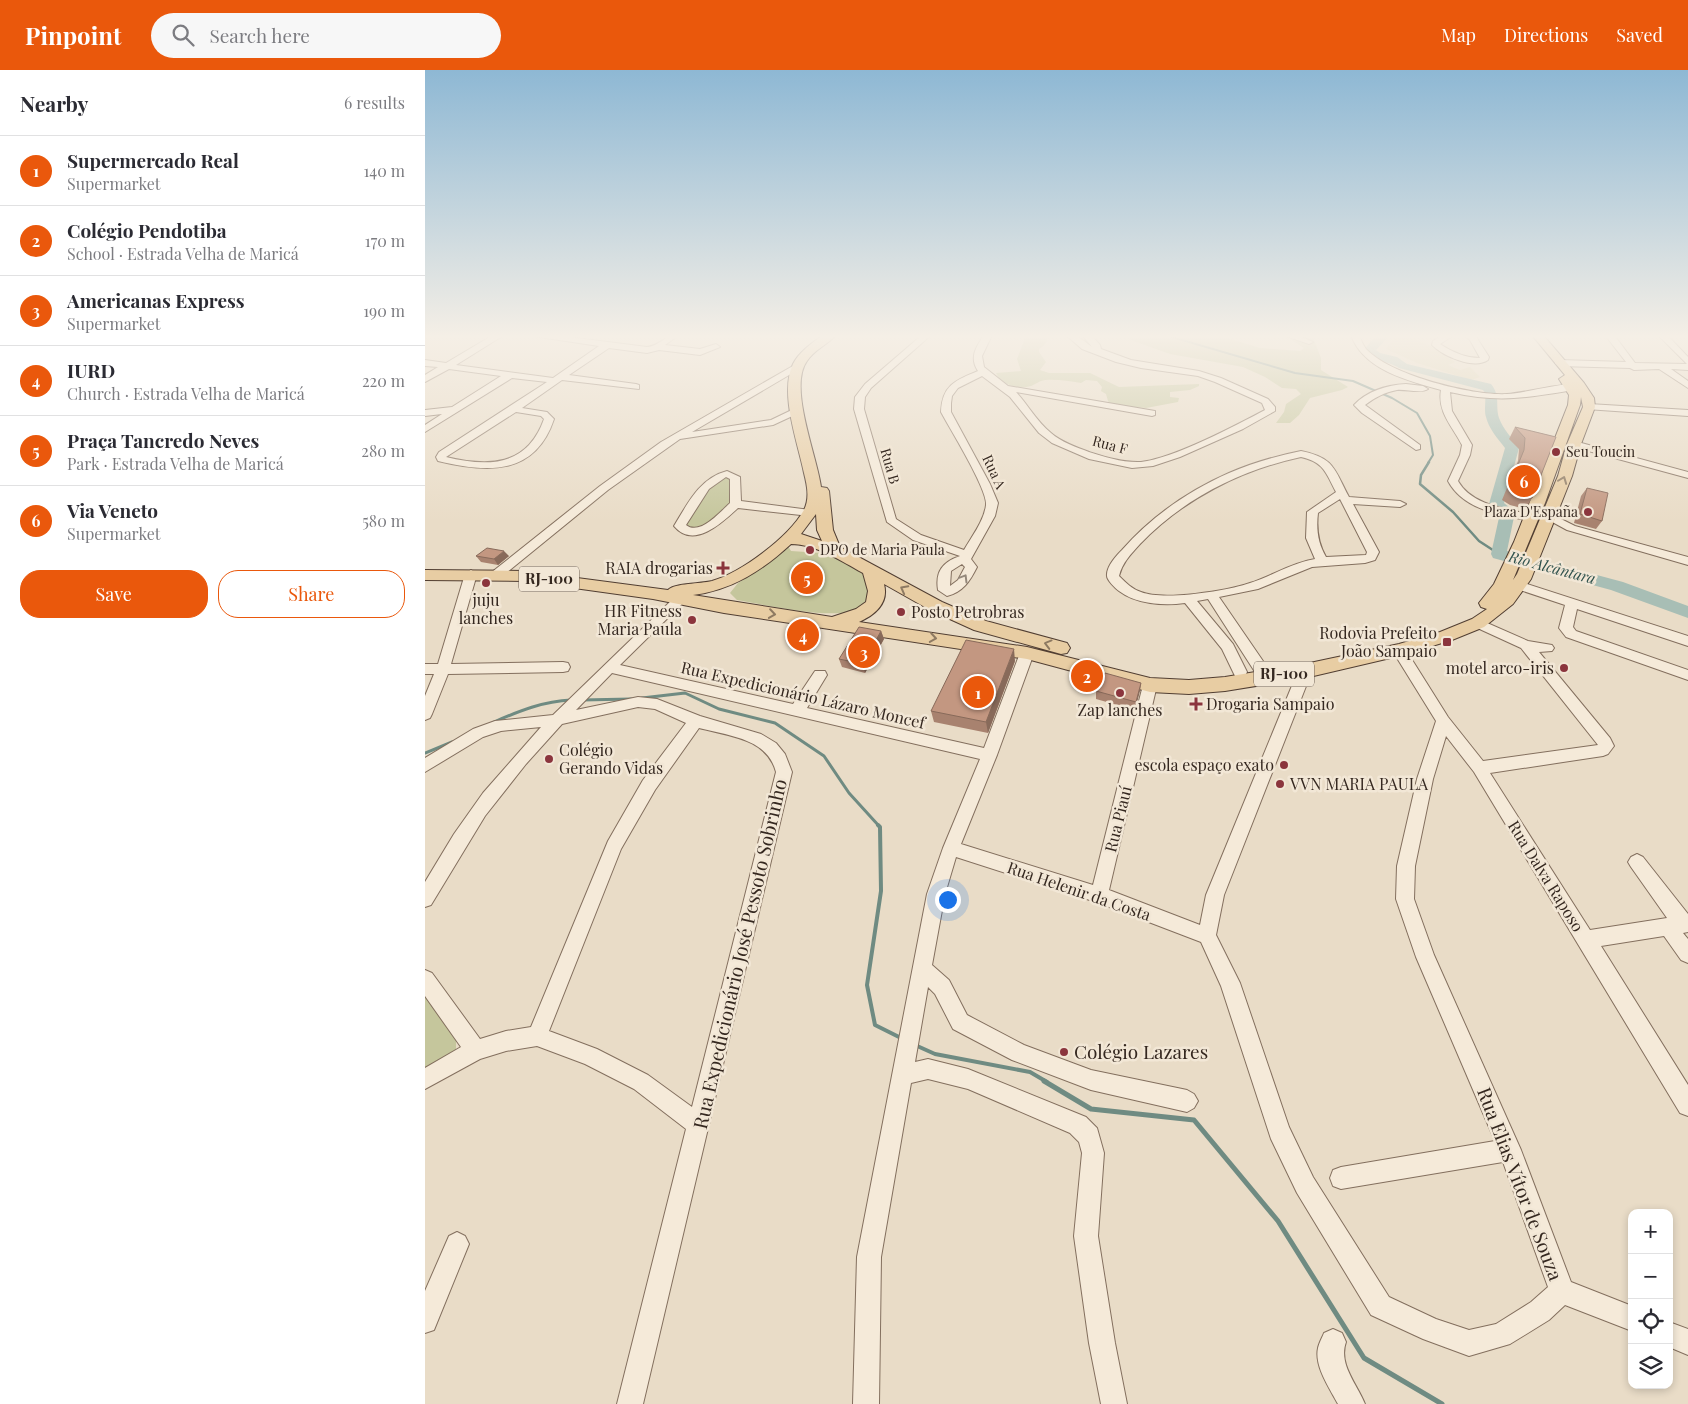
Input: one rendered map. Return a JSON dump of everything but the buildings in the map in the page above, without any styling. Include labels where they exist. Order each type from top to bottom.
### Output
[{"type":"main road","points":[[787,539],[810,514],[815,498],[797,397]]},
{"type":"main road","points":[[806,397],[812,444],[822,486],[825,530],[833,550]]},
{"type":"main road","name":"RJ-100","points":[[1535,536],[1532,518],[1574,405],[1575,397]]},
{"type":"main road","points":[[1587,397],[1589,407]]},
{"type":"main road","name":"RJ-100","points":[[425,575],[524,576],[653,593],[724,607],[1027,653],[1150,685],[1189,687],[1225,684],[1305,671],[1399,650],[1446,636],[1478,623],[1501,606],[1515,581],[1535,536],[1549,516],[1589,407]]},
{"type":"main road","name":"RJ-100","points":[[653,593],[693,590],[732,579],[787,539],[815,543],[833,550],[936,606],[979,626],[1162,676],[1192,678],[1240,672],[1377,644],[1443,625],[1463,617],[1487,603],[1515,581]]},
{"type":"main road","points":[[832,622],[851,618],[865,611],[874,602],[877,594],[870,571]]},
{"type":"main road","points":[[724,607],[721,596],[722,589],[732,579]]},
{"type":"main road","points":[[970,644],[983,638],[983,631],[979,626]]},
{"type":"street","points":[[425,429],[475,397]]},
{"type":"street","points":[[514,409],[544,414],[549,419],[546,429],[529,453],[515,463],[499,467],[442,459],[443,454],[531,397]]},
{"type":"street","points":[[496,575],[609,484],[665,444],[745,397]]},
{"type":"street","name":"Rua B","points":[[860,397],[859,410],[891,520],[899,527],[919,537],[967,557]]},
{"type":"street","name":"Rua A","points":[[946,397],[946,412],[973,462],[992,504],[989,516],[967,557],[971,567],[966,578],[960,586],[947,592]]},
{"type":"street","name":"Rua F","points":[[1016,397],[1050,438],[1069,447],[1119,464],[1140,465],[1162,460],[1221,436],[1270,411],[1270,407],[1265,401],[1257,397]]},
{"type":"street","points":[[1023,403],[1030,397]]},
{"type":"street","points":[[1061,397],[1152,412]]},
{"type":"street","points":[[1372,397],[1359,404],[1360,407],[1416,447]]},
{"type":"street","points":[[1446,397],[1447,412],[1467,445],[1465,455],[1453,481],[1455,488],[1464,496],[1492,508],[1532,518]]},
{"type":"street","points":[[1589,407],[1688,413]]},
{"type":"street","points":[[425,412],[455,410]]},
{"type":"street","points":[[673,440],[773,422],[798,410]]},
{"type":"street","points":[[773,422],[802,430]]},
{"type":"street","points":[[1574,444],[1688,475]]},
{"type":"street","points":[[1301,454],[1316,457],[1327,465],[1344,497],[1373,552],[1371,557],[1365,559],[1322,561],[1303,565],[1253,586],[1189,600],[1152,599],[1131,594],[1119,586],[1113,577],[1115,566],[1145,530],[1166,513],[1241,471],[1285,456],[1301,454]]},
{"type":"street","points":[[736,504],[735,477],[727,474],[719,475],[712,479],[693,504],[680,526],[682,529],[692,532],[704,529],[736,504],[810,514]]},
{"type":"street","points":[[1322,561],[1313,548],[1310,531],[1313,512],[1344,497],[1400,504]]},
{"type":"street","points":[[1549,516],[1571,528],[1688,560]]},
{"type":"street","points":[[1535,536],[1571,528]]},
{"type":"street","points":[[936,606],[947,592],[944,590],[943,583],[946,569],[951,563],[967,557]]},
{"type":"street","points":[[425,714],[443,668],[471,574]]},
{"type":"street","points":[[1515,581],[1571,603],[1688,641]]},
{"type":"street","points":[[1211,595],[1260,668]]},
{"type":"street","points":[[425,899],[462,835],[499,785],[556,720],[680,599]]},
{"type":"street","points":[[1189,600],[1228,647],[1240,672]]},
{"type":"street","points":[[1571,603],[1566,628],[1571,634],[1688,675]]},
{"type":"street","points":[[1478,623],[1525,645],[1547,648]]},
{"type":"street","points":[[1479,768],[1603,750],[1606,746],[1525,645]]},
{"type":"street","name":"Rua Dalva Raposo","points":[[1399,650],[1443,721],[1479,768],[1587,939],[1688,1105]]},
{"type":"street","points":[[866,1404],[869,1257],[919,995],[936,894],[951,848],[989,755],[1027,653]]},
{"type":"street","points":[[425,669],[563,667]]},
{"type":"street","points":[[1207,936],[1215,895],[1305,671]]},
{"type":"street","name":"Rua Expedicionário Lázaro Moncef","points":[[604,673],[796,712],[989,755]]},
{"type":"street","points":[[796,712],[820,674]]},
{"type":"street","name":"Rua Piauí","points":[[1099,894],[1150,685]]},
{"type":"street","name":"Rua Expedicionário José Pessoto Sobrinho","points":[[425,766],[478,733],[500,725],[556,720],[619,704],[638,702],[657,704],[696,721],[756,738],[771,747],[780,758],[784,772],[631,1404]]},
{"type":"street","points":[[537,1036],[614,846],[649,785],[696,721]]},
{"type":"street","name":"Rua Elias Vítor de Souza","points":[[1207,936],[1230,983],[1279,1131],[1305,1185],[1380,1306],[1432,1330],[1469,1343],[1501,1335],[1540,1310],[1562,1290],[1510,1150],[1425,957],[1405,899],[1406,866],[1425,779],[1443,721]]},
{"type":"street","name":"Rua Helenir da Costa","points":[[951,848],[1099,894],[1207,936]]},
{"type":"street","points":[[1637,862],[1680,925],[1688,954]]},
{"type":"street","points":[[1587,939],[1680,925]]},
{"type":"street","points":[[923,969],[942,987],[960,1022],[1019,1053],[1091,1080],[1187,1101]]},
{"type":"street","points":[[425,980],[476,1050]]},
{"type":"street","points":[[425,1079],[476,1050],[506,1041],[537,1036],[590,1056],[641,1082],[699,1125]]},
{"type":"street","points":[[904,1071],[927,1069],[968,1080],[1078,1125],[1089,1136],[1093,1153],[1086,1236],[1102,1343],[1114,1404]]},
{"type":"street","points":[[1341,1178],[1510,1150]]},
{"type":"street","points":[[425,1321],[457,1244]]},
{"type":"street","points":[[1562,1290],[1628,1317]]},
{"type":"street","points":[[1673,1336],[1688,1342]]},
{"type":"street","points":[[1333,1342],[1329,1352],[1331,1360],[1352,1404]]},
{"type":"green space","points":[[1107,397],[1179,398],[1178,402],[1146,408],[1111,405]]},
{"type":"green space","points":[[1296,397],[1313,397],[1310,398],[1299,415],[1290,423],[1276,423],[1284,412],[1286,404]]},
{"type":"green space","points":[[723,476],[730,477],[733,501],[717,517],[705,525],[692,527],[685,525],[705,491]]},
{"type":"green space","points":[[787,544],[791,551],[821,553],[828,549],[863,570],[874,590],[860,609],[835,613],[800,611],[737,600],[730,593],[738,583],[774,559]]},
{"type":"green space","points":[[425,994],[456,1039],[456,1050],[425,1075]]},
{"type":"waterway","points":[[1390,397],[1417,413],[1430,436],[1433,455],[1428,463]]},
{"type":"waterway","name":"Rio Alcântara","points":[[1492,397],[1492,417],[1512,448],[1496,504],[1508,512],[1499,554],[1617,586],[1688,612]]},
{"type":"waterway","points":[[1429,462],[1421,475],[1420,484],[1453,512],[1479,541],[1499,554]]},
{"type":"waterway","points":[[642,698],[685,693],[719,709],[775,723],[824,756],[849,793],[879,826]]},
{"type":"waterway","points":[[582,700],[631,699]]},
{"type":"waterway","points":[[494,722],[541,704],[571,700]]},
{"type":"waterway","points":[[425,753],[452,742]]},
{"type":"waterway","points":[[879,826],[881,891],[867,985],[875,1025],[903,1039]]},
{"type":"waterway","points":[[915,1045],[935,1054],[1030,1072],[1047,1082]]},
{"type":"waterway","points":[[1044,1081],[1091,1109],[1194,1120],[1278,1221],[1364,1358],[1442,1404]]},
{"type":"place","name":"Seu Toucin","points":[[1556,452]]},
{"type":"place","name":"Via Veneto","points":[[1524,481]]},
{"type":"place","name":"Plaza D'España","points":[[1588,512]]},
{"type":"place","name":"DPO de Maria Paula","points":[[810,550]]},
{"type":"place","name":"RAIA drogarias","points":[[723,568]]},
{"type":"place","name":"Praça Tancredo Neves","points":[[807,578]]},
{"type":"place","name":"juju lanches","points":[[486,583]]},
{"type":"place","name":"Posto Petrobras","points":[[901,612]]},
{"type":"place","name":"HR Fitness Maria Paula","points":[[692,620]]},
{"type":"place","name":"IURD","points":[[803,635]]},
{"type":"place","name":"Rodovia Prefeito João Sampaio","points":[[1447,642]]},
{"type":"place","name":"Americanas Express","points":[[864,652]]},
{"type":"place","name":"motel arco-iris","points":[[1564,668]]},
{"type":"place","name":"Colégio Pendotiba","points":[[1087,676]]},
{"type":"place","name":"Supermercado Real","points":[[978,692]]},
{"type":"place","name":"Zap lanches","points":[[1120,693]]},
{"type":"place","name":"Drogaria Sampaio","points":[[1196,704]]},
{"type":"place","name":"Colégio Gerando Vidas","points":[[549,759]]},
{"type":"place","name":"escola espaço exato","points":[[1284,765]]},
{"type":"place","name":"VVN MARIA PAULA","points":[[1280,784]]},
{"type":"place","name":"Colégio Lazares","points":[[1064,1052]]}]
